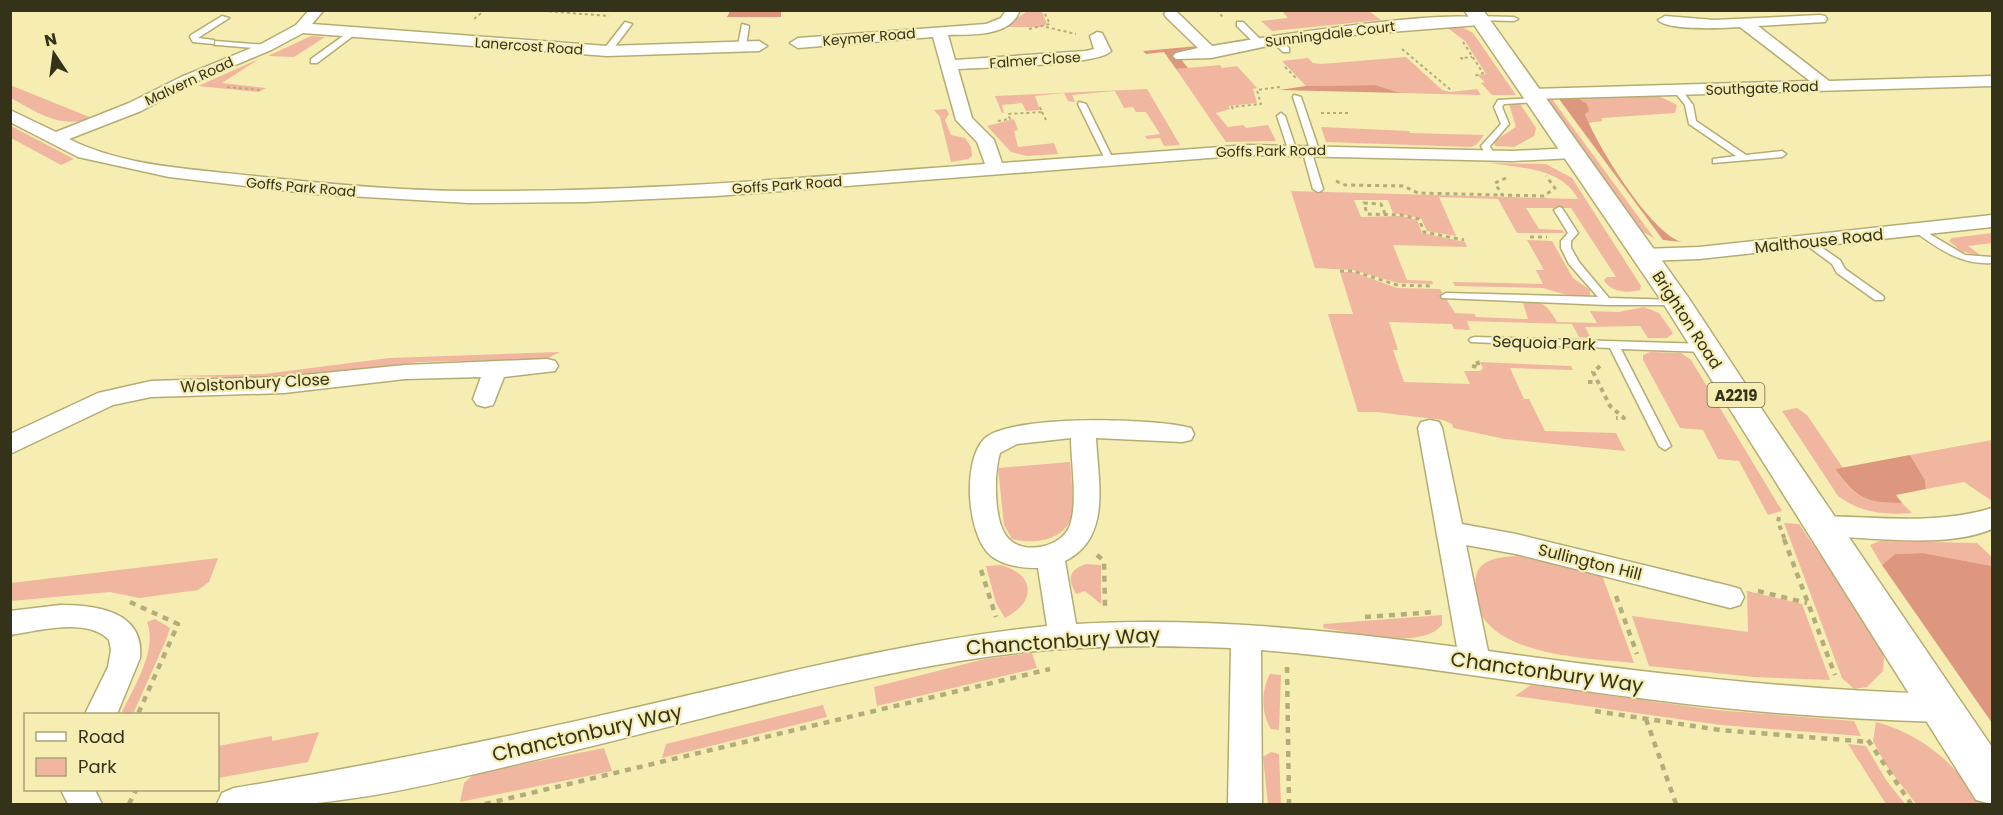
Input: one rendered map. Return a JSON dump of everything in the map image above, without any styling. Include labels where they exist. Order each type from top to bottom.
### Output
[{"type":"main road","name":"Brighton Road","points":[[1484,15],[1534,97],[1678,303],[1821,526],[1992,785]]},
{"type":"street","name":"Malvern Road","points":[[53,139],[135,107],[187,80],[266,47],[301,28],[317,10]]},
{"type":"street","name":"Keymer Road","points":[[798,43],[995,26],[1008,20],[1013,10]]},
{"type":"street","points":[[1171,14],[1211,53]]},
{"type":"street","name":"Sunningdale Court","points":[[1181,56],[1211,53],[1259,43],[1281,45],[1484,15]]},
{"type":"street","points":[[1665,20],[1705,24],[1820,19]]},
{"type":"street","points":[[1744,23],[1826,86]]},
{"type":"street","name":"Lanercost Road","points":[[301,28],[607,51],[759,46]]},
{"type":"street","name":"Keymer Road","points":[[939,31],[959,106],[971,127],[985,140],[995,168]]},
{"type":"street","name":"Falmer Close","points":[[948,65],[1087,56],[1103,51],[1097,36]]},
{"type":"street","name":"Southgate Road","points":[[1534,97],[1992,81]]},
{"type":"street","name":"Goffs Park Road","points":[[10,115],[84,153],[130,165],[210,178],[411,195],[529,197],[638,194],[1109,159],[1304,149],[1490,155],[1574,153]]},
{"type":"street","name":"Malthouse Road","points":[[1644,255],[1699,254],[1992,221]]},
{"type":"street","name":"Wolstonbury Close","points":[[10,445],[106,399],[151,389],[301,384],[405,372],[495,370],[547,366]]},
{"type":"street","points":[[485,399],[495,370]]},
{"type":"street","points":[[1430,428],[1475,662]]},
{"type":"street","points":[[1083,429],[1086,515],[1078,539],[1072,545],[1050,556],[1028,558],[1015,555],[997,545],[991,535],[983,478],[984,461],[988,450],[996,443],[1012,437],[1083,429],[1182,434]]},
{"type":"street","points":[[1821,526],[1936,527],[1990,522]]},
{"type":"street","name":"Sullington Hill","points":[[1450,532],[1516,544],[1730,597]]},
{"type":"street","points":[[1050,556],[1065,637]]},
{"type":"street","points":[[10,623],[60,616],[90,617],[112,624],[123,635],[126,649],[122,666],[102,713]]},
{"type":"street","name":"Chanctonbury Way","points":[[234,804],[472,760],[884,662],[1006,642],[1106,634],[1246,648],[1475,662],[1648,686],[1852,706],[1941,708]]},
{"type":"street","points":[[1245,804],[1246,648]]},
{"type":"lane","points":[[1484,15],[1516,21],[1484,15]]},
{"type":"lane","points":[[225,18],[194,37],[196,40],[266,47]]},
{"type":"lane","points":[[607,51],[628,24]]},
{"type":"lane","points":[[1240,24],[1259,43]]},
{"type":"lane","points":[[742,46],[745,26]]},
{"type":"lane","points":[[314,60],[353,33]]},
{"type":"lane","points":[[1678,91],[1689,105],[1692,122],[1744,158]]},
{"type":"lane","points":[[1297,97],[1304,149],[1318,189]]},
{"type":"lane","points":[[1490,155],[1485,146],[1504,124],[1498,107],[1501,102],[1534,97]]},
{"type":"lane","points":[[1082,104],[1109,159]]},
{"type":"lane","points":[[1281,116],[1304,149]]},
{"type":"lane","points":[[1716,161],[1782,154]]},
{"type":"lane","points":[[1559,210],[1573,233],[1566,241],[1566,248],[1577,269],[1595,284],[1607,302]]},
{"type":"lane","points":[[1918,230],[1961,258],[1979,262],[1992,260]]},
{"type":"lane","points":[[1809,242],[1836,262],[1841,271],[1879,298]]},
{"type":"lane","points":[[1446,296],[1678,303]]},
{"type":"lane","name":"Sequoia Park","points":[[1475,340],[1706,348]]},
{"type":"lane","name":"Sequoia Park","points":[[1614,345],[1665,446]]},
{"type":"path","points":[[531,10],[611,16],[576,49]]},
{"type":"path","points":[[1437,22],[1462,42],[1484,74],[1474,76]]},
{"type":"path","points":[[1046,27],[1097,36]]},
{"type":"path","points":[[1402,49],[1452,91]]},
{"type":"path","points":[[1463,59],[1461,58],[1472,57]]},
{"type":"path","points":[[1278,60],[1303,85]]},
{"type":"path","points":[[1423,67],[1431,66]]},
{"type":"path","points":[[1285,76],[1293,75]]},
{"type":"path","points":[[1233,109],[1232,107],[1261,104],[1257,90],[1291,86]]},
{"type":"path","points":[[1040,107],[1047,122]]},
{"type":"path","points":[[971,127],[1010,118],[1008,114],[1042,112]]},
{"type":"path","points":[[1502,173],[1507,179],[1495,183],[1502,195]]},
{"type":"path","points":[[1342,184],[1402,186],[1418,193],[1549,195],[1555,188],[1543,175]]},
{"type":"path","points":[[1385,214],[1381,204],[1364,203],[1367,214],[1419,219],[1424,232],[1464,240]]},
{"type":"path","points":[[1340,271],[1353,271],[1397,285],[1434,286]]},
{"type":"path","points":[[1616,418],[1624,418],[1623,414],[1610,406],[1593,372],[1605,362],[1620,358]]},
{"type":"path","points":[[1588,382],[1598,382]]},
{"type":"path","points":[[1784,516],[1778,517],[1778,522],[1838,683],[1869,742],[1911,804]]},
{"type":"path","points":[[991,535],[980,566],[988,597],[1006,642]]},
{"type":"path","points":[[1078,539],[1104,561],[1106,634]]},
{"type":"path","points":[[1605,566],[1648,686]]},
{"type":"path","points":[[1730,597],[1727,583],[1807,603]]},
{"type":"path","points":[[1246,648],[1287,664],[1289,804]]},
{"type":"path","points":[[485,804],[1059,667]]},
{"type":"path","points":[[1647,719],[1676,804]]},
{"type":"green space","points":[[1281,10],[1369,11],[1381,20],[1272,31],[1261,21],[1288,18]]},
{"type":"green space","points":[[1026,12],[1042,12],[1047,24],[1042,27],[1004,27]]},
{"type":"green space","points":[[1445,26],[1462,27],[1473,33],[1516,95],[1492,95],[1481,83],[1485,82],[1477,75],[1486,74],[1465,41]]},
{"type":"green space","points":[[311,36],[325,37],[294,57],[268,56]]},
{"type":"green space","points":[[1406,57],[1442,90],[1450,92],[1477,89],[1481,95],[1401,93],[1375,85],[1306,86],[1282,61],[1308,58],[1313,63],[1322,64]]},
{"type":"green space","points":[[259,59],[222,83],[266,88],[259,92],[198,86]]},
{"type":"green space","points":[[1220,65],[1222,68],[1237,66],[1257,88],[1253,89],[1257,103],[1228,106],[1230,109],[1216,113],[1228,127],[1243,125],[1246,128],[1268,125],[1276,141],[1226,142],[1176,69]]},
{"type":"green space","points":[[10,85],[92,118],[70,122],[50,118],[11,98]]},
{"type":"green space","points":[[1147,89],[1180,145],[1164,146],[1160,138],[1147,139],[1145,136],[1160,134],[1146,112],[1136,112],[1133,107],[1124,108],[1115,91],[1072,95],[1075,102],[1068,101],[1064,93],[1035,96],[1040,110],[1026,111],[1022,103],[1002,105],[1004,113],[995,96]]},
{"type":"green space","points":[[1659,96],[1677,105],[1675,113],[1602,118],[1602,121],[1588,123],[1585,114],[1587,105],[1578,98]]},
{"type":"green space","points":[[1552,99],[1654,238],[1638,229],[1547,102]]},
{"type":"green space","points":[[1519,102],[1536,128],[1534,136],[1514,147],[1495,146],[1494,141],[1516,127],[1509,104]]},
{"type":"green space","points":[[946,109],[949,114],[945,120],[951,135],[965,138],[971,147],[972,156],[968,159],[951,162],[940,117],[934,110]]},
{"type":"green space","points":[[1014,119],[1018,130],[1014,131],[1018,147],[1054,143],[1058,154],[1027,156],[1011,152],[987,126]]},
{"type":"green space","points":[[11,126],[74,159],[61,165],[11,138]]},
{"type":"green space","points":[[1321,127],[1484,135],[1477,144],[1471,147],[1326,142]]},
{"type":"green space","points":[[1490,163],[1546,164],[1572,178],[1641,286],[1640,290],[1620,291],[1607,284],[1604,280],[1607,277],[1616,277],[1571,208],[1526,208],[1539,229],[1562,230],[1565,233],[1517,233],[1498,199],[1439,197],[1456,236],[1427,231],[1421,218],[1393,213],[1388,200],[1354,200],[1361,217],[1402,216],[1417,220],[1422,233],[1465,242],[1467,247],[1393,245],[1407,280],[1432,281],[1433,284],[1398,283],[1353,270],[1315,268],[1291,191],[1578,199],[1562,181],[1551,175],[1527,168]]},
{"type":"green space","points":[[1992,233],[1992,243],[1968,246],[1983,257],[1961,251],[1949,241],[1952,238]]},
{"type":"green space","points":[[1527,240],[1552,241],[1573,278],[1590,290],[1590,295],[1574,297],[1543,288],[1455,286],[1453,282],[1543,284],[1536,270],[1544,270]]},
{"type":"green space","points":[[1340,272],[1353,272],[1397,288],[1440,289],[1455,313],[1475,314],[1476,317],[1528,319],[1523,303],[1535,302],[1544,305],[1557,322],[1597,323],[1590,311],[1619,312],[1644,307],[1659,313],[1673,333],[1667,338],[1648,338],[1640,326],[1585,327],[1591,338],[1579,337],[1572,324],[1467,321],[1470,330],[1454,329],[1452,324],[1389,322],[1398,350],[1393,350],[1404,382],[1470,384],[1464,371],[1480,371],[1483,368],[1480,362],[1571,366],[1573,370],[1510,368],[1524,399],[1529,399],[1545,431],[1616,433],[1625,451],[1505,439],[1453,428],[1452,424],[1443,420],[1358,412],[1328,314],[1353,314]]},
{"type":"green space","points":[[560,352],[546,359],[419,362],[313,376],[264,378],[169,376],[264,374],[389,358]]},
{"type":"green space","points":[[1650,352],[1681,353],[1691,360],[1782,511],[1768,515],[1739,461],[1718,459],[1703,430],[1680,428],[1643,360],[1643,355]]},
{"type":"green space","points":[[1797,408],[1807,415],[1843,468],[1835,469],[1849,487],[1871,500],[1902,503],[1912,513],[1873,512],[1855,506],[1838,496],[1782,411]]},
{"type":"green space","points":[[1992,440],[1992,501],[1964,482],[1926,489],[1925,480],[1910,455]]},
{"type":"green space","points":[[1070,462],[1073,507],[1071,519],[1066,527],[1060,533],[1045,540],[1012,539],[1004,525],[998,468]]},
{"type":"green space","points":[[1784,523],[1799,524],[1880,644],[1884,658],[1883,671],[1867,687],[1854,689],[1842,678]]},
{"type":"green space","points":[[1880,541],[1977,543],[1992,557],[1992,566],[1923,553],[1895,554],[1882,565],[1870,545]]},
{"type":"green space","points":[[1517,556],[1602,575],[1634,663],[1558,654],[1531,648],[1507,638],[1488,623],[1477,603],[1476,577],[1478,571],[1486,562]]},
{"type":"green space","points":[[218,558],[209,582],[198,590],[139,598],[110,592],[11,601],[11,583]]},
{"type":"green space","points":[[1086,564],[1101,565],[1101,604],[1085,591],[1076,594],[1071,583],[1073,572]]},
{"type":"green space","points":[[1001,565],[1021,575],[1028,589],[1027,597],[1022,604],[1005,618],[996,603],[986,566]]},
{"type":"green space","points":[[1747,591],[1802,604],[1830,680],[1754,677],[1649,666],[1632,616],[1748,632]]},
{"type":"green space","points":[[1442,615],[1442,625],[1432,633],[1418,637],[1386,638],[1323,628],[1324,624]]},
{"type":"green space","points":[[155,619],[170,628],[133,713],[121,713],[147,657],[150,633],[147,622]]},
{"type":"green space","points":[[1032,653],[1037,668],[877,706],[874,687],[985,659]]},
{"type":"green space","points":[[1270,674],[1281,675],[1279,730],[1271,729],[1265,716],[1263,702]]},
{"type":"green space","points":[[1531,685],[1716,710],[1854,721],[1861,736],[1721,725],[1515,696]]},
{"type":"green space","points":[[823,705],[827,717],[662,758],[666,744]]},
{"type":"green space","points":[[1876,722],[1908,734],[1936,752],[1961,776],[1981,804],[1916,804],[1886,765],[1873,741]]},
{"type":"green space","points":[[319,732],[308,762],[219,778],[219,746],[272,736],[272,741]]},
{"type":"green space","points":[[1848,744],[1866,746],[1886,780],[1905,804],[1886,804]]},
{"type":"green space","points":[[604,748],[612,771],[460,802],[464,783],[474,774]]},
{"type":"green space","points":[[1271,752],[1279,754],[1281,804],[1268,804],[1263,757]]},
{"type":"shaded area","points":[[730,11],[781,11],[781,17],[727,17]]},
{"type":"shaded area","points":[[1200,47],[1196,49],[1175,52],[1188,68],[1176,69],[1164,52],[1146,54],[1143,51]]},
{"type":"shaded area","points":[[1375,85],[1401,93],[1279,90],[1306,86]]},
{"type":"shaded area","points":[[1578,98],[1587,104],[1589,111],[1585,114],[1591,128],[1626,186],[1655,223],[1682,242],[1663,240],[1559,99]]},
{"type":"shaded area","points":[[1910,455],[1925,480],[1926,489],[1896,495],[1902,503],[1879,502],[1863,497],[1850,487],[1835,469]]},
{"type":"shaded area","points":[[1923,553],[1992,566],[1992,723],[1882,565],[1895,554]]}]
